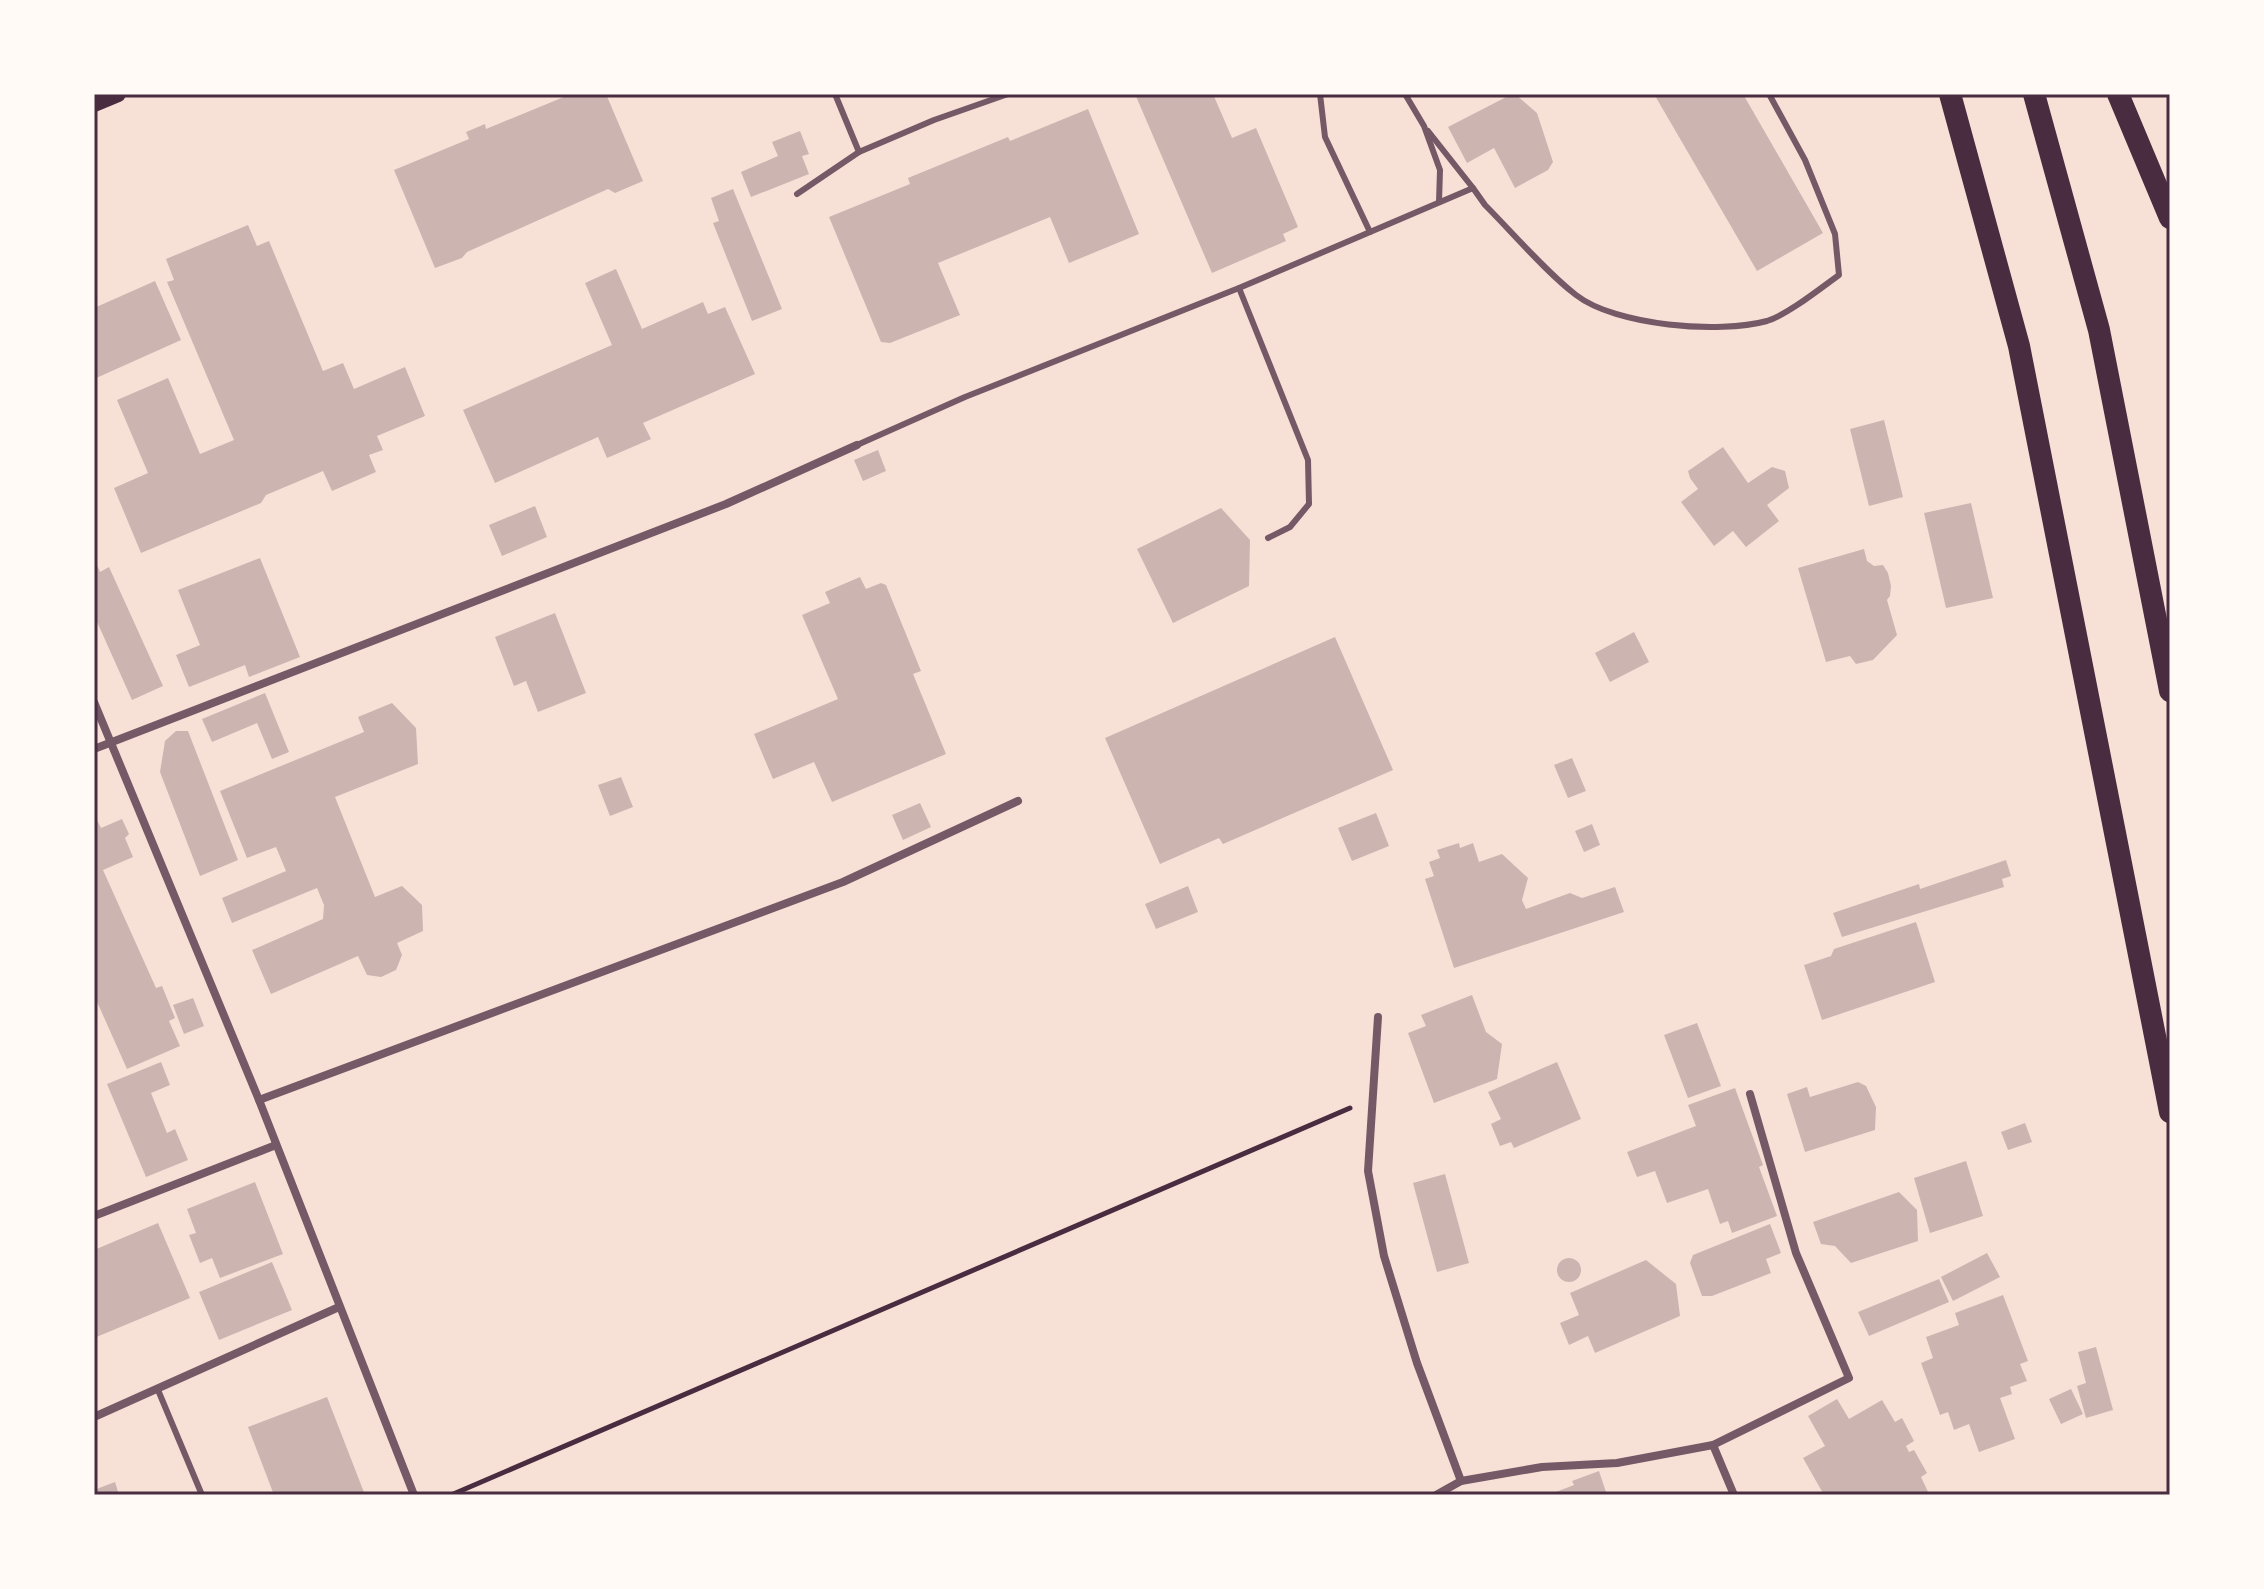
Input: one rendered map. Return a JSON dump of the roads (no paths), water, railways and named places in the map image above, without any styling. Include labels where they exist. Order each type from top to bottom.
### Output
[{"type":"highway","points":[[1950,94],[2019,346],[2170,1112]]},
{"type":"highway","points":[[2034,94],[2099,330],[2170,691]]},
{"type":"highway","points":[[2118,94],[2170,218]]},
{"type":"main road","points":[[94,104],[118,94]]},
{"type":"street","points":[[94,749],[726,504],[857,445]]},
{"type":"street","points":[[94,702],[259,1100],[414,1495]]},
{"type":"street","points":[[259,1100],[843,882],[1018,801]]},
{"type":"street","points":[[1378,1017],[1368,1171],[1384,1256],[1417,1363],[1461,1481]]},
{"type":"street","points":[[1436,1495],[1461,1481],[1542,1467],[1617,1463],[1713,1445],[1849,1378],[1796,1253],[1750,1094]]},
{"type":"street","points":[[94,1216],[276,1145]]},
{"type":"street","points":[[94,1417],[339,1307]]},
{"type":"street","points":[[1713,1445],[1734,1495]]},
{"type":"lane","points":[[835,94],[859,152]]},
{"type":"lane","points":[[797,194],[859,152],[934,120],[1008,94]]},
{"type":"lane","points":[[1320,94],[1325,137],[1370,232]]},
{"type":"lane","points":[[1405,94],[1424,126],[1485,205],[1578,297],[1622,315],[1663,324],[1708,328],[1768,320],[1839,275],[1835,234],[1805,160],[1769,94]]},
{"type":"lane","points":[[1424,126],[1440,170],[1439,202]]},
{"type":"lane","points":[[857,445],[965,397],[1239,288],[1473,188]]},
{"type":"lane","points":[[1239,288],[1308,460],[1309,504],[1290,527],[1268,538]]},
{"type":"lane","points":[[158,1390],[202,1495]]}]
